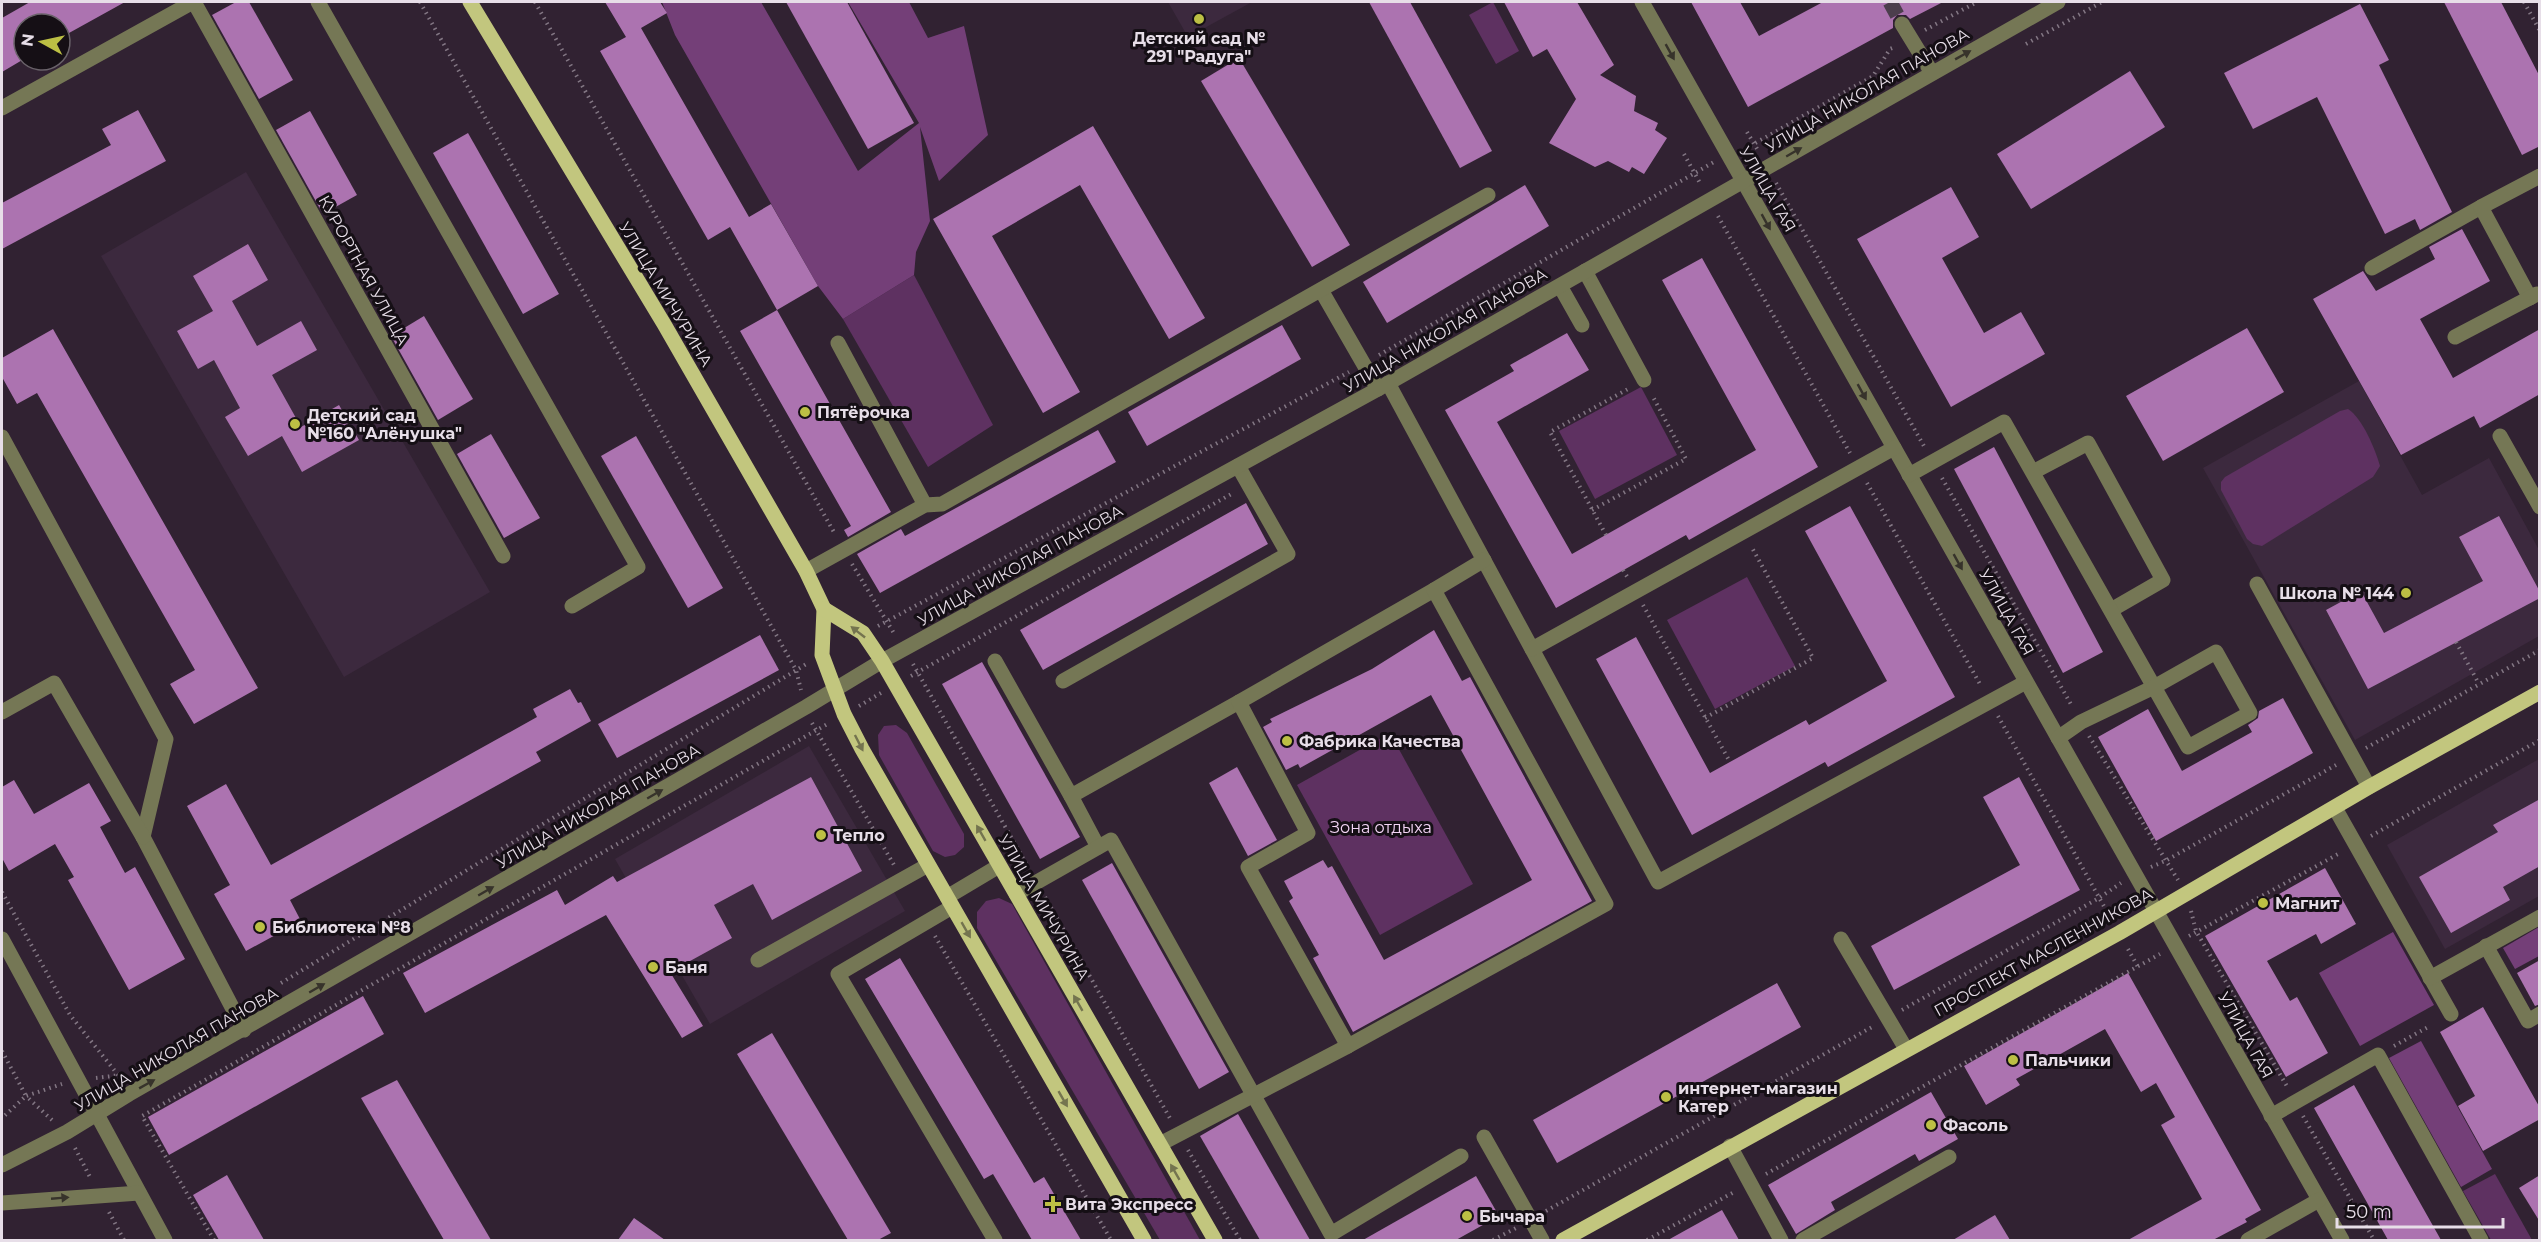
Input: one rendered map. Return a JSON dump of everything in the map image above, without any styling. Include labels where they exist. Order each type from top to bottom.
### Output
[{"type":"main road","name":"УЛИЦА МИЧУРИНА","points":[[470,2],[664,324],[806,571],[824,609],[822,655],[844,714],[928,866],[1144,1240]]},
{"type":"main road","name":"УЛИЦА МИЧУРИНА","points":[[824,609],[863,633],[897,685],[1215,1240]]},
{"type":"main road","name":"ПРОСПЕКТ МАСЛЕННИКОВА","points":[[1563,1240],[2119,933],[2369,787],[2540,692]]},
{"type":"street","points":[[2,108],[193,2]]},
{"type":"street","name":"КУРОРТНАЯ УЛИЦА","points":[[193,2],[503,556]]},
{"type":"street","points":[[318,2],[638,567],[572,606]]},
{"type":"street","name":"УЛИЦА ГАЯ","points":[[1642,2],[2342,1240]]},
{"type":"street","name":"УЛИЦА НИКОЛАЯ ПАНОВА","points":[[2,1165],[67,1132],[806,708],[882,661],[1383,386],[2058,2]]},
{"type":"street","points":[[1902,24],[1932,73]]},
{"type":"street","points":[[2372,268],[2540,176]]},
{"type":"street","points":[[806,571],[926,505],[942,504],[1488,195]]},
{"type":"street","points":[[2455,337],[2535,296],[2481,207]]},
{"type":"street","points":[[1585,272],[1644,380]]},
{"type":"street","points":[[1560,286],[1582,325]]},
{"type":"street","points":[[1321,290],[1364,364],[1383,386],[1484,560],[1658,882],[2026,682]]},
{"type":"street","points":[[838,343],[926,505]]},
{"type":"street","points":[[1909,475],[2004,422],[2033,472],[2110,610],[2154,687],[2188,747],[2250,712],[2216,652],[2154,687],[2081,722],[2058,738]]},
{"type":"street","points":[[2,436],[166,739],[142,837]]},
{"type":"street","points":[[2500,436],[2540,507]]},
{"type":"street","points":[[2033,472],[2088,442],[2163,580],[2110,610]]},
{"type":"street","points":[[1532,649],[1894,448]]},
{"type":"street","points":[[1064,681],[1288,554],[1238,466]]},
{"type":"street","points":[[1071,796],[1484,560]]},
{"type":"street","points":[[2257,584],[2369,787]]},
{"type":"street","points":[[1160,1144],[1252,1094],[1348,1046],[1606,904],[1434,590]]},
{"type":"street","points":[[995,662],[1098,847]]},
{"type":"street","points":[[2,712],[54,683],[142,837],[244,1030]]},
{"type":"street","points":[[1239,702],[1308,833],[1248,867],[1348,1046]]},
{"type":"street","points":[[2335,808],[2451,1014]]},
{"type":"street","points":[[1016,894],[1111,840],[1331,1234],[1461,1156]]},
{"type":"street","points":[[758,960],[928,866]]},
{"type":"street","points":[[995,1240],[838,974],[949,902],[999,866]]},
{"type":"street","points":[[2430,978],[2540,917]]},
{"type":"street","points":[[2,939],[165,1240]]},
{"type":"street","points":[[1841,939],[1906,1049]]},
{"type":"street","points":[[2486,946],[2528,1020],[2540,1014]]},
{"type":"street","points":[[2271,1116],[2378,1055],[2481,1240]]},
{"type":"street","points":[[1484,1137],[1542,1240]]},
{"type":"street","points":[[1730,1146],[1781,1240]]},
{"type":"street","points":[[1803,1240],[1949,1157]]},
{"type":"street","points":[[2,1203],[139,1193]]},
{"type":"street","points":[[2248,1240],[2319,1200]]},
{"type":"path","points":[[420,2],[796,670],[815,731],[902,880]]},
{"type":"path","points":[[535,2],[844,550],[904,649],[1240,1240]]},
{"type":"path","points":[[863,633],[1364,364],[1694,173],[1728,155],[1755,145],[1873,76],[1890,49],[1977,2]]},
{"type":"path","points":[[2020,47],[2102,2]]},
{"type":"path","points":[[2524,2],[2540,31]]},
{"type":"path","points":[[1748,132],[1932,462],[2081,722],[2165,861],[2187,893],[2196,931],[2374,1240]]},
{"type":"path","points":[[1684,154],[2138,967]]},
{"type":"path","points":[[1708,223],[1787,179]]},
{"type":"path","points":[[1592,510],[1686,459],[1644,380],[1550,432],[1592,510],[1606,535]]},
{"type":"path","points":[[213,1240],[142,1116],[1248,484]]},
{"type":"path","points":[[1705,718],[1813,658],[1743,532]]},
{"type":"path","points":[[1623,570],[1730,762]]},
{"type":"path","points":[[2456,642],[2479,684]]},
{"type":"path","points":[[1493,1240],[2099,898],[2134,873],[2165,861],[2540,650]]},
{"type":"path","points":[[275,987],[822,655]]},
{"type":"path","points":[[1647,1240],[2540,740]]},
{"type":"path","points":[[2,892],[70,1015],[119,1076]]},
{"type":"path","points":[[932,931],[1111,1240]]},
{"type":"path","points":[[2378,1055],[2428,1027]]},
{"type":"path","points":[[2,1051],[26,1096],[67,1132],[124,1240]]},
{"type":"path","points":[[2,1118],[26,1096],[77,1079],[119,1076],[129,1071]]},
{"type":"shaded area","points":[[662,2],[761,2],[858,171],[919,123],[848,2],[909,2],[928,38],[964,26],[988,135],[939,181],[920,127],[930,221],[916,252],[914,275],[843,319],[818,286],[675,35]]},
{"type":"shaded area","name":"Детский сад № 291 \"Радуга\"","points":[[1168,2],[1252,2],[1188,37]]},
{"type":"shaded area","name":"Детский сад №160 \"Алёнушка\"","points":[[246,172],[490,592],[344,677],[101,256]]},
{"type":"shaded area","name":"Школа № 144","points":[[2359,381],[2422,495],[2489,458],[2539,550],[2539,636],[2355,740],[2203,468]]},
{"type":"shaded area","points":[[809,746],[905,911],[710,1024],[615,859]]},
{"type":"shaded area","points":[[2539,759],[2539,896],[2445,949],[2387,845]]},
{"type":"shaded area","points":[[2539,927],[2539,956],[2515,969],[2503,948]]},
{"type":"shaded area","points":[[2393,932],[2434,1005],[2360,1046],[2319,973]]},
{"type":"shaded area","points":[[2421,1041],[2492,1169],[2461,1187],[2389,1058]]},
{"type":"green space","points":[[1493,2],[1519,51],[1496,64],[1469,15]]},
{"type":"green space","points":[[914,275],[993,425],[928,467],[843,319]]},
{"type":"green space","points":[[1641,387],[1677,455],[1595,499],[1559,431]]},
{"type":"green space","points":[[2348,409],[2359,420],[2375,451],[2380,466],[2373,477],[2262,546],[2253,544],[2247,539],[2221,490],[2221,482],[2225,477],[2340,411]]},
{"type":"green space","points":[[1747,577],[1795,666],[1715,709],[1667,620]]},
{"type":"green space","points":[[896,725],[907,733],[964,834],[964,847],[955,855],[945,857],[933,851],[879,755],[878,735],[884,726]]},
{"type":"green space","name":"Зона отдыха","points":[[1390,733],[1473,884],[1380,935],[1297,785]]},
{"type":"green space","points":[[999,898],[1012,904],[1200,1240],[1160,1240],[977,928],[977,912],[986,901]]},
{"type":"green space","points":[[2495,1174],[2532,1240],[2491,1240],[2463,1191]]},
{"type":"building","points":[[30,2],[125,2],[72,31],[72,12],[12,12]]},
{"type":"building","points":[[236,2],[249,2],[293,80],[259,99],[212,15]]},
{"type":"building","points":[[605,2],[660,2],[667,13],[641,28],[749,217],[771,204],[818,286],[777,310],[730,227],[708,240],[600,51],[626,37]]},
{"type":"building","points":[[786,2],[847,2],[914,123],[868,149]]},
{"type":"building","points":[[1369,2],[1410,2],[1492,151],[1460,168]]},
{"type":"building","points":[[1504,2],[1577,2],[1614,65],[1600,75],[1636,96],[1634,111],[1658,123],[1655,130],[1667,138],[1644,174],[1632,167],[1629,172],[1608,161],[1595,167],[1549,143],[1576,99],[1547,49],[1533,57]]},
{"type":"building","points":[[1691,2],[1740,2],[1759,36],[1823,2],[1943,2],[1910,19],[1906,15],[1897,15],[1893,20],[1893,28],[1748,107]]},
{"type":"building","points":[[2444,2],[2501,2],[2540,77],[2540,146],[2522,155]]},
{"type":"building","points":[[2360,4],[2389,60],[2379,65],[2452,212],[2420,230],[2415,219],[2385,234],[2317,97],[2253,129],[2224,73]]},
{"type":"building","points":[[12,12],[12,66],[2,72],[2,18]]},
{"type":"building","points":[[1239,58],[1350,245],[1312,267],[1201,81]]},
{"type":"building","points":[[2130,71],[2165,127],[2031,209],[1997,154]]},
{"type":"building","points":[[138,110],[166,161],[2,249],[2,203],[111,145],[102,129]]},
{"type":"building","points":[[310,111],[357,195],[323,214],[276,130]]},
{"type":"building","points":[[1093,126],[1205,318],[1169,339],[1080,185],[992,236],[1080,392],[1043,413],[933,219]]},
{"type":"building","points":[[468,133],[559,294],[523,314],[433,153]]},
{"type":"building","points":[[1525,185],[1549,226],[1387,323],[1363,282]]},
{"type":"building","points":[[1951,187],[1979,237],[1942,258],[1984,333],[2021,312],[2045,354],[1951,407],[1857,239]]},
{"type":"building","points":[[2462,229],[2490,281],[2420,319],[2453,378],[2540,329],[2540,394],[2480,428],[2474,416],[2401,455],[2313,299],[2363,271],[2376,291],[2435,259],[2429,247]]},
{"type":"building","points":[[248,244],[268,280],[232,301],[257,346],[301,321],[317,350],[272,375],[301,427],[339,405],[359,440],[302,472],[282,436],[248,456],[225,417],[240,408],[214,360],[198,369],[177,331],[213,311],[193,276]]},
{"type":"building","points":[[1702,258],[1818,467],[1689,540],[1686,535],[1556,608],[1445,410],[1514,371],[1510,365],[1567,333],[1589,370],[1497,422],[1572,554],[1756,450],[1662,280]]},
{"type":"building","points":[[777,310],[891,512],[848,537],[844,530],[851,526],[740,331]]},
{"type":"building","points":[[424,316],[473,399],[438,420],[391,336]]},
{"type":"building","points":[[1282,325],[1301,359],[1147,446],[1128,412]]},
{"type":"building","points":[[2247,328],[2284,392],[2163,461],[2126,396]]},
{"type":"building","points":[[53,329],[258,688],[194,724],[170,684],[195,670],[37,393],[17,404],[2,377],[2,358]]},
{"type":"building","points":[[1098,430],[1116,462],[880,593],[857,554],[901,529],[905,536]]},
{"type":"building","points":[[491,434],[540,518],[504,538],[457,454]]},
{"type":"building","points":[[636,436],[723,588],[688,608],[601,456]]},
{"type":"building","points":[[1994,447],[2103,652],[2063,673],[1954,469]]},
{"type":"building","points":[[1246,503],[1268,544],[1043,670],[1020,630]]},
{"type":"building","points":[[1850,506],[1955,697],[1828,767],[1825,762],[1692,835],[1596,659],[1636,637],[1710,773],[1806,720],[1809,725],[1887,681],[1805,531]]},
{"type":"building","points":[[2499,516],[2540,592],[2540,598],[2368,689],[2326,610],[2361,591],[2384,633],[2483,581],[2459,537]]},
{"type":"building","points":[[1434,630],[1462,681],[1470,677],[1592,901],[1353,1032],[1313,958],[1319,955],[1289,901],[1293,898],[1284,881],[1323,860],[1328,868],[1332,866],[1384,960],[1532,880],[1431,695],[1300,768],[1298,764],[1286,770],[1263,727],[1272,722],[1270,719],[1372,669]]},
{"type":"building","points":[[760,635],[779,670],[617,758],[598,724]]},
{"type":"building","points":[[982,662],[1080,837],[1040,859],[942,684]]},
{"type":"building","points":[[570,689],[578,703],[581,702],[591,721],[536,752],[541,761],[290,900],[301,921],[246,951],[214,894],[230,885],[187,806],[226,784],[271,865],[537,717],[533,709]]},
{"type":"building","points":[[2283,698],[2313,753],[2156,841],[2098,737],[2148,709],[2182,771],[2252,732],[2248,725],[2258,718],[2259,711]]},
{"type":"building","points":[[1237,767],[1277,840],[1248,856],[1209,783]]},
{"type":"building","points":[[811,777],[862,871],[772,920],[753,884],[714,905],[732,938],[670,972],[703,1026],[682,1038],[606,915],[425,1013],[403,973],[557,890],[565,905],[613,876],[617,882]]},
{"type":"building","points":[[2019,777],[2080,890],[1894,990],[1871,946],[2020,865],[1983,797]]},
{"type":"building","points":[[14,780],[34,814],[89,783],[111,821],[100,827],[125,873],[135,867],[185,959],[129,990],[68,880],[74,877],[55,844],[9,871],[2,858],[2,787]]},
{"type":"building","points":[[2540,799],[2540,866],[2503,887],[2510,900],[2451,933],[2419,877],[2498,832],[2493,825]]},
{"type":"building","points":[[1112,863],[1229,1072],[1199,1089],[1082,880]]},
{"type":"building","points":[[2325,868],[2356,924],[2321,944],[2316,934],[2267,961],[2290,1001],[2297,997],[2328,1053],[2286,1077],[2205,936]]},
{"type":"building","points":[[900,958],[1034,1183],[1044,1177],[1081,1240],[1032,1240],[993,1174],[984,1179],[865,979]]},
{"type":"building","points":[[2540,960],[2540,1004],[2535,1006],[2517,973]]},
{"type":"building","points":[[2128,973],[2261,1210],[2245,1219],[2247,1222],[2213,1240],[2128,1240],[2202,1199],[2161,1125],[2175,1117],[2156,1083],[2141,1092],[2105,1029],[2016,1079],[2020,1085],[1986,1105],[1964,1066]]},
{"type":"building","points":[[1777,983],[1801,1027],[1557,1163],[1533,1120]]},
{"type":"building","points":[[363,996],[384,1034],[169,1155],[148,1117]]},
{"type":"building","points":[[2483,1007],[2540,1108],[2540,1119],[2483,1151],[2458,1106],[2475,1096],[2440,1032]]},
{"type":"building","points":[[772,1033],[891,1233],[878,1240],[848,1240],[737,1054]]},
{"type":"building","points":[[397,1080],[491,1240],[444,1240],[361,1098]]},
{"type":"building","points":[[2354,1085],[2441,1240],[2388,1240],[2314,1108]]},
{"type":"building","points":[[1931,1092],[1958,1139],[1919,1161],[1915,1154],[1831,1202],[1835,1210],[1796,1234],[1768,1185]]},
{"type":"building","points":[[1238,1114],[1310,1240],[1260,1240],[1200,1136]]},
{"type":"building","points":[[227,1175],[264,1240],[219,1240],[193,1195]]},
{"type":"building","points":[[2540,1175],[2540,1222],[2519,1188]]},
{"type":"building","points":[[1476,1176],[1499,1216],[1456,1240],[1363,1240]]},
{"type":"building","points":[[1722,1210],[1739,1240],[1668,1240]]},
{"type":"building","points":[[1995,1215],[2010,1240],[1953,1240]]},
{"type":"building","points":[[634,1218],[665,1240],[618,1240]]},
{"type":"tunnel","points":[[1890,2],[1902,24]]},
{"type":"place","name":"Детский сад № 291 \"Радуга\"","points":[[1199,19]]},
{"type":"place","name":"Пятёрочка","points":[[805,412]]},
{"type":"place","name":"Детский сад №160 \"Алёнушка\"","points":[[295,424]]},
{"type":"place","name":"Школа № 144","points":[[2406,593]]},
{"type":"place","name":"Фабрика Качества","points":[[1287,741]]},
{"type":"place","name":"Тепло","points":[[821,835]]},
{"type":"place","name":"Магнит","points":[[2263,903]]},
{"type":"place","name":"Библиотека №8","points":[[260,927]]},
{"type":"place","name":"Баня","points":[[653,967]]},
{"type":"place","name":"Пальчики","points":[[2013,1060]]},
{"type":"place","name":"интернет-магазин Катер","points":[[1666,1097]]},
{"type":"place","name":"Фасоль","points":[[1931,1125]]},
{"type":"place","name":"Вита Экспресс","points":[[1053,1204]]},
{"type":"place","name":"Бычара","points":[[1467,1216]]}]
